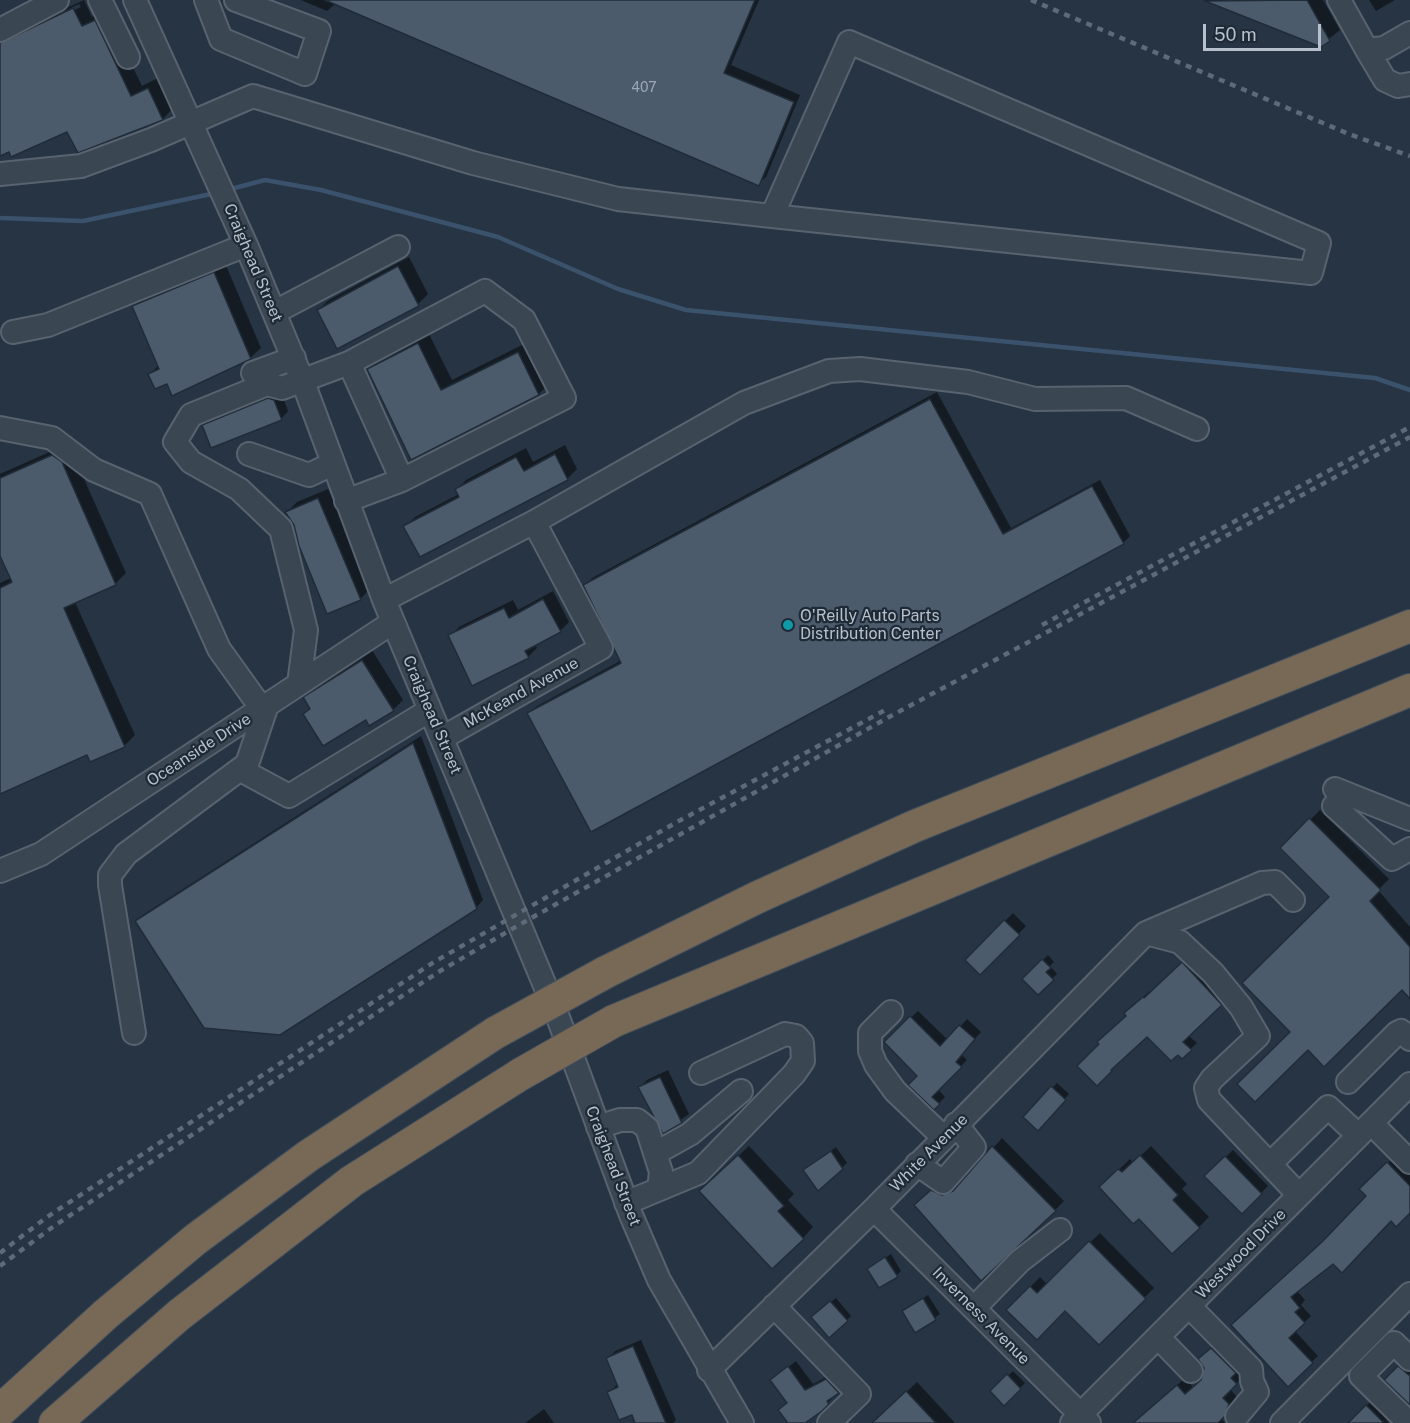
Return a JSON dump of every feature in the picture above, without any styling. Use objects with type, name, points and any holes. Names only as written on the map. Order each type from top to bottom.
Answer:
[{"type":"highway","points":[[0,1411],[106,1314],[196,1239],[308,1155],[495,1034],[606,972],[758,897],[915,826],[1410,626]]},
{"type":"highway","points":[[56,1423],[179,1315],[352,1180],[520,1074],[614,1021],[1410,690]]},
{"type":"street","points":[[0,30],[57,0]]},
{"type":"street","points":[[100,0],[128,57]]},
{"type":"street","name":"Craighead Street","points":[[135,0],[244,239],[294,358],[384,600],[556,1012],[626,1203],[659,1280],[709,1370],[742,1423]]},
{"type":"street","points":[[206,0],[221,39],[305,74],[319,31],[236,0]]},
{"type":"street","points":[[1339,0],[1385,80],[1398,86],[1410,84]]},
{"type":"street","points":[[1367,50],[1384,48],[1410,33]]},
{"type":"street","points":[[0,174],[81,166],[195,131],[253,96],[473,163],[618,199],[772,216],[1311,273],[1319,243],[849,42],[772,216]]},
{"type":"street","points":[[13,332],[48,325],[244,239]]},
{"type":"street","points":[[275,312],[398,247]]},
{"type":"street","points":[[299,684],[306,630],[281,529],[239,489],[191,462],[175,442],[191,415],[267,384],[282,388],[349,363],[485,291],[524,320],[564,398],[402,480],[346,501]]},
{"type":"street","points":[[254,374],[294,358]]},
{"type":"street","points":[[349,363],[402,480]]},
{"type":"street","points":[[384,600],[534,522],[744,404],[829,371],[860,369],[968,382],[1035,399],[1125,398],[1197,429]]},
{"type":"street","points":[[0,428],[52,438],[94,470],[150,495],[219,649],[265,707],[251,758],[241,770],[126,855],[110,875],[134,1033]]},
{"type":"street","points":[[249,454],[309,476],[332,464]]},
{"type":"street","name":"McKeand Avenue","points":[[442,738],[601,648],[534,522]]},
{"type":"street","name":"Oceanside Drive","points":[[0,871],[41,854],[393,622]]},
{"type":"street","points":[[241,770],[289,796],[430,710]]},
{"type":"street","points":[[1410,819],[1335,798],[1392,859],[1410,849]]},
{"type":"street","points":[[1146,933],[1262,883],[1275,882],[1293,900]]},
{"type":"street","points":[[1146,933],[1180,942],[1213,973],[1241,1007],[1258,1035],[1206,1088],[1209,1100],[1299,1196]]},
{"type":"street","name":"White Avenue","points":[[709,1370],[874,1209],[1146,933]]},
{"type":"street","points":[[891,1012],[870,1033],[870,1051],[876,1065],[895,1091],[974,1147],[944,1182],[917,1164]]},
{"type":"street","points":[[1348,1082],[1397,1033],[1401,1031],[1410,1039]]},
{"type":"street","points":[[626,1203],[698,1173],[748,1123],[803,1061],[802,1043],[796,1036],[785,1034],[701,1073]]},
{"type":"street","name":"Westwood Drive","points":[[1080,1420],[1158,1337],[1410,1084]]},
{"type":"street","points":[[656,1153],[690,1134],[741,1091]]},
{"type":"street","points":[[1269,1164],[1328,1107],[1410,1162]]},
{"type":"street","points":[[598,1127],[620,1120],[637,1120],[647,1128],[661,1172],[659,1189]]},
{"type":"street","name":"Inverness Avenue","points":[[874,1209],[974,1308],[1080,1420]]},
{"type":"street","points":[[974,1308],[1020,1261],[1060,1230]]},
{"type":"street","points":[[1282,1423],[1410,1294]]},
{"type":"street","points":[[774,1306],[859,1394],[829,1423]]},
{"type":"street","points":[[1189,1306],[1251,1369],[1252,1381],[1257,1392],[1237,1416]]},
{"type":"street","points":[[1158,1337],[1191,1371]]},
{"type":"street","points":[[1409,1423],[1361,1376],[1394,1343],[1410,1359]]},
{"type":"building","points":[[325,0],[755,0],[724,73],[794,102],[759,186]]},
{"type":"building","points":[[1307,0],[1330,41],[1321,47],[1205,1]]},
{"type":"building","points":[[73,8],[82,26],[95,20],[131,96],[148,88],[163,120],[78,153],[67,132],[11,157],[9,152],[0,156],[0,43]]},
{"type":"building","points":[[398,266],[419,306],[337,349],[317,310]]},
{"type":"building","points":[[214,272],[251,359],[172,396],[167,384],[155,389],[148,374],[159,369],[132,306]]},
{"type":"building","points":[[418,343],[441,390],[518,352],[539,395],[411,460],[367,369]]},
{"type":"building","points":[[268,398],[274,400],[282,420],[211,448],[202,425]]},
{"type":"building","name":"O'Reilly Auto Parts Distribution Center","points":[[930,399],[1003,534],[1092,486],[1124,544],[591,832],[527,713],[621,663],[583,585]]},
{"type":"building","points":[[555,454],[568,480],[420,557],[403,526],[459,497],[455,489],[516,457],[524,471]]},
{"type":"building","points":[[52,455],[62,462],[116,585],[64,608],[125,747],[90,762],[87,755],[0,794],[0,588],[12,582],[0,556],[0,478]]},
{"type":"building","points":[[318,498],[361,600],[327,614],[299,546],[294,525],[285,512]]},
{"type":"building","points":[[543,599],[561,632],[525,651],[529,658],[472,686],[448,635],[504,608],[509,618]]},
{"type":"building","points":[[362,660],[394,711],[369,726],[366,720],[323,746],[303,714],[310,709],[303,697]]},
{"type":"building","points":[[413,743],[477,909],[280,1035],[204,1028],[135,921]]},
{"type":"building","points":[[1309,818],[1381,890],[1370,901],[1410,947],[1410,999],[1402,990],[1324,1067],[1308,1050],[1255,1102],[1237,1084],[1290,1032],[1242,983],[1329,897],[1280,848]]},
{"type":"building","points":[[1004,920],[1020,935],[980,975],[965,960]]},
{"type":"building","points":[[1042,959],[1051,968],[1046,972],[1054,980],[1038,995],[1022,979]]},
{"type":"building","points":[[1182,962],[1222,1005],[1183,1042],[1192,1050],[1182,1059],[1178,1055],[1171,1061],[1147,1037],[1097,1086],[1077,1066],[1099,1044],[1097,1042],[1126,1016],[1124,1013],[1144,998]]},
{"type":"building","points":[[910,1016],[940,1046],[959,1025],[975,1039],[956,1062],[962,1067],[932,1097],[940,1104],[934,1110],[908,1085],[917,1076],[884,1042]]},
{"type":"building","points":[[660,1077],[682,1123],[663,1134],[638,1087]]},
{"type":"building","points":[[1051,1086],[1066,1100],[1038,1131],[1023,1117]]},
{"type":"building","points":[[992,1146],[1056,1211],[981,1281],[914,1205],[931,1190],[942,1195],[953,1191]]},
{"type":"building","points":[[831,1151],[843,1169],[818,1191],[803,1170]]},
{"type":"building","points":[[738,1155],[784,1206],[778,1211],[804,1239],[772,1269],[699,1191]]},
{"type":"building","points":[[1140,1155],[1178,1195],[1173,1200],[1200,1228],[1172,1254],[1139,1219],[1133,1224],[1099,1187],[1118,1169],[1122,1172]]},
{"type":"building","points":[[1225,1156],[1262,1194],[1242,1214],[1204,1176]]},
{"type":"building","points":[[1387,1162],[1410,1186],[1410,1213],[1396,1227],[1391,1221],[1342,1273],[1333,1264],[1291,1297],[1300,1308],[1295,1312],[1305,1323],[1289,1338],[1313,1363],[1288,1387],[1231,1325],[1322,1242],[1366,1196],[1359,1189]]},
{"type":"building","points":[[1089,1241],[1146,1299],[1099,1345],[1065,1311],[1037,1340],[1006,1310],[1030,1286],[1037,1293]]},
{"type":"building","points":[[885,1257],[898,1277],[879,1288],[867,1269]]},
{"type":"building","points":[[923,1298],[936,1320],[915,1333],[902,1311]]},
{"type":"building","points":[[830,1301],[848,1321],[829,1338],[811,1317]]},
{"type":"building","points":[[633,1346],[666,1423],[635,1423],[632,1415],[619,1420],[607,1392],[618,1387],[606,1358]]},
{"type":"building","points":[[1211,1348],[1236,1373],[1231,1378],[1237,1384],[1223,1398],[1229,1404],[1224,1417],[1218,1423],[1133,1423],[1177,1385],[1185,1394],[1201,1380],[1204,1368],[1198,1359]]},
{"type":"building","points":[[788,1366],[805,1390],[826,1379],[839,1393],[827,1401],[829,1404],[822,1411],[805,1423],[788,1423],[778,1410],[787,1403],[770,1380]]},
{"type":"building","points":[[1398,1366],[1410,1376],[1410,1405],[1384,1380]]},
{"type":"building","points":[[1007,1374],[1021,1389],[1004,1406],[990,1391]]},
{"type":"building","points":[[906,1391],[936,1423],[872,1423]]},
{"type":"building","points":[[1366,1405],[1384,1423],[1348,1423]]},
{"type":"waterway","points":[[227,190],[265,180],[321,190],[498,237],[618,289],[686,310],[1375,378],[1410,390]]},
{"type":"waterway","points":[[0,218],[83,221],[216,193]]},
{"type":"railway","points":[[1031,0],[1349,134],[1410,156]]},
{"type":"railway","points":[[1042,625],[1410,427]]},
{"type":"railway","points":[[0,1266],[54,1226],[440,971],[889,717],[1410,437]]},
{"type":"railway","points":[[0,1253],[47,1217],[434,962],[677,822],[889,708]]},
{"type":"place","name":"O'Reilly Auto Parts Distribution Center","points":[[788,625]]}]
